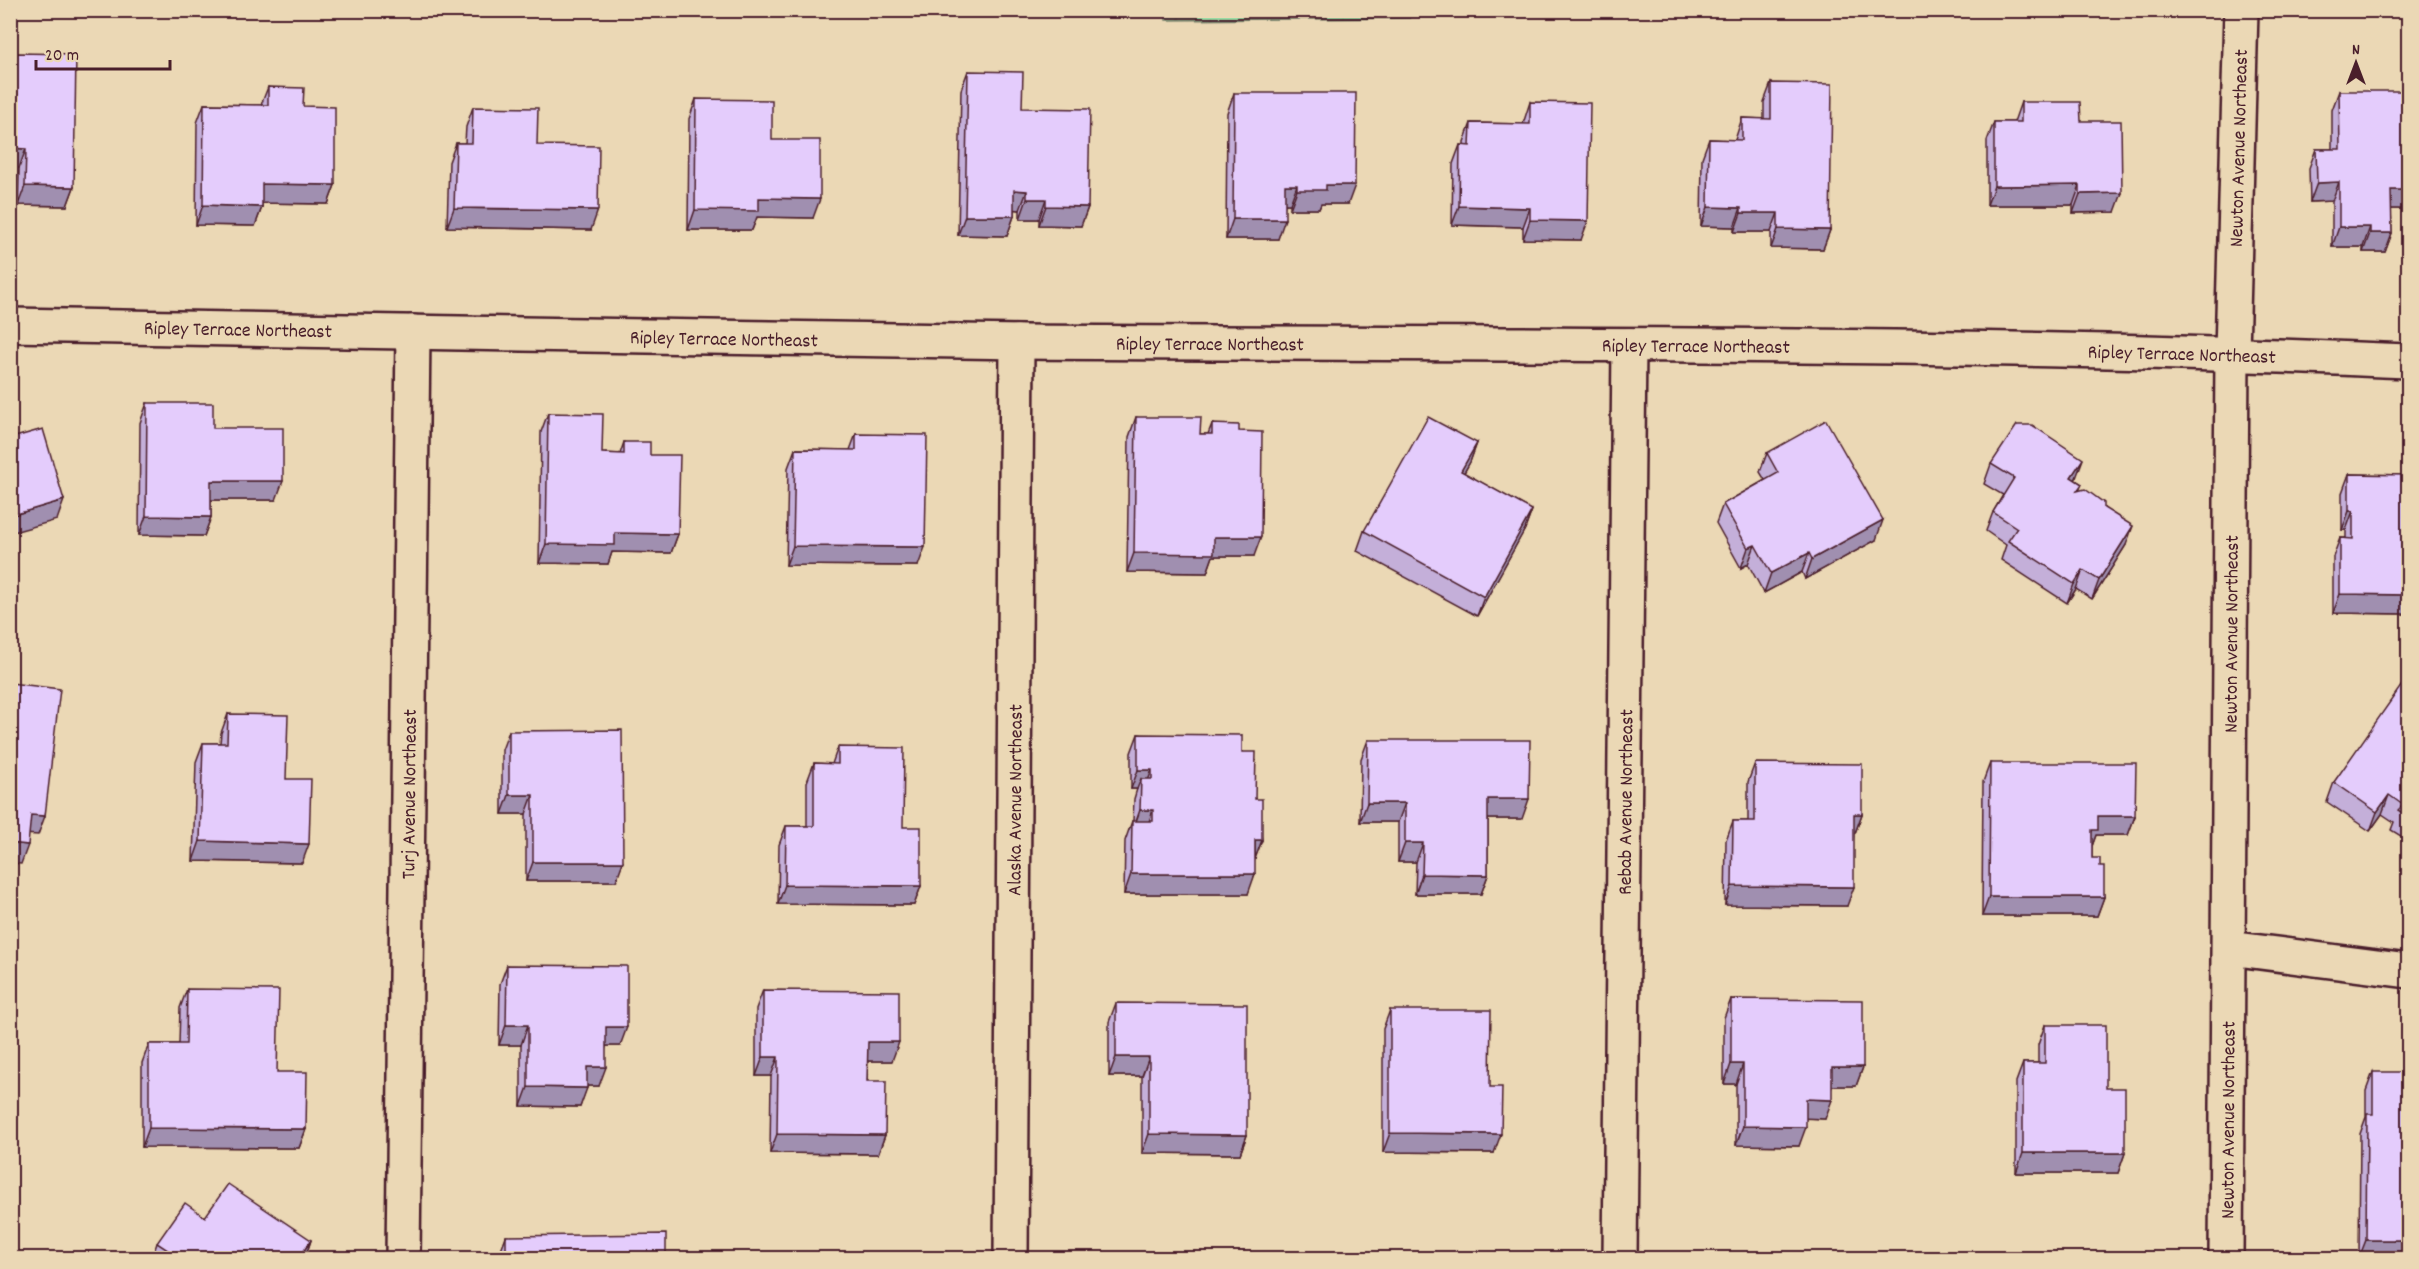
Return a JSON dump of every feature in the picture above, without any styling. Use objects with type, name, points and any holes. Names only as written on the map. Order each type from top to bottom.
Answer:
[{"type":"street","name":"Newton Avenue Northeast","points":[[2226,1258],[2232,353],[2241,10]]},
{"type":"street","name":"Ripley Terrace Northeast","points":[[10,325],[1017,342],[1629,345],[2232,353],[2409,361]]},
{"type":"street","name":"Turj Avenue Northeast","points":[[403,1258],[413,332]]},
{"type":"street","name":"Alaska Avenue Northeast","points":[[1011,1258],[1017,342]]},
{"type":"street","name":"Rebab Avenue Northeast","points":[[1620,1258],[1629,345]]},
{"type":"street","points":[[2229,948],[2409,971]]},
{"type":"green space","points":[[1410,10],[1410,18],[1166,20],[1166,11]]},
{"type":"building","points":[[17,53],[76,54],[74,187],[25,186],[26,149],[10,148],[10,67],[16,67]]},
{"type":"building","points":[[968,71],[1023,72],[1022,108],[1090,109],[1088,207],[1046,206],[1046,199],[1027,199],[1027,191],[1014,190],[1014,216],[965,216]]},
{"type":"building","points":[[1771,83],[1832,84],[1830,230],[1778,229],[1778,213],[1741,213],[1741,208],[1708,207],[1709,139],[1742,140],[1742,118],[1771,119]]},
{"type":"building","points":[[268,87],[304,88],[303,106],[335,107],[335,185],[262,184],[262,207],[203,205],[204,104],[268,105]]},
{"type":"building","points":[[2339,91],[2409,91],[2409,190],[2391,190],[2392,233],[2370,233],[2370,227],[2339,227],[2339,182],[2317,183],[2316,149],[2340,149]]},
{"type":"building","points":[[1234,93],[1356,93],[1355,185],[1326,185],[1326,190],[1297,190],[1297,185],[1285,185],[1285,219],[1233,219]]},
{"type":"building","points":[[696,99],[772,100],[772,140],[820,140],[820,199],[759,198],[759,211],[695,210]]},
{"type":"building","points":[[1530,102],[1590,103],[1588,221],[1530,220],[1530,208],[1459,206],[1460,145],[1470,146],[1471,123],[1530,124]]},
{"type":"building","points":[[2021,102],[2080,102],[2081,121],[2121,121],[2122,193],[2080,194],[2080,185],[1994,186],[1994,122],[2021,122]]},
{"type":"building","points":[[473,107],[538,108],[537,145],[599,146],[598,210],[454,208],[456,143],[472,143]]},
{"type":"building","points":[[147,403],[213,403],[213,428],[283,428],[283,481],[211,481],[211,517],[146,516]]},
{"type":"building","points":[[548,413],[603,414],[602,453],[624,454],[624,442],[650,442],[650,455],[680,455],[678,534],[615,533],[615,545],[546,544]]},
{"type":"building","points":[[1136,417],[1201,417],[1200,434],[1212,434],[1212,424],[1239,425],[1239,431],[1262,432],[1261,537],[1214,537],[1214,554],[1134,553]]},
{"type":"building","points":[[1428,417],[1477,443],[1461,471],[1532,510],[1484,597],[1364,531]]},
{"type":"building","points":[[1826,420],[1883,520],[1812,559],[1809,553],[1771,573],[1755,545],[1748,548],[1723,504],[1778,473],[1767,453]]},
{"type":"building","points":[[2017,425],[2032,425],[2083,459],[2071,477],[2082,484],[2077,491],[2085,489],[2104,503],[2104,508],[2133,526],[2099,580],[2083,570],[2074,584],[2008,541],[2017,528],[1993,512],[2014,478],[1991,464]]},
{"type":"building","points":[[10,428],[13,428],[15,437],[43,429],[64,500],[10,516]]},
{"type":"building","points":[[856,434],[927,435],[925,547],[793,546],[795,449],[856,450]]},
{"type":"building","points":[[2349,474],[2408,475],[2409,595],[2340,594],[2340,538],[2353,539],[2353,511],[2349,511]]},
{"type":"building","points":[[2406,679],[2409,681],[2409,817],[2398,810],[2403,805],[2389,795],[2377,812],[2334,782]]},
{"type":"building","points":[[10,683],[60,689],[45,816],[31,815],[28,845],[10,843]]},
{"type":"building","points":[[228,714],[288,715],[286,779],[311,779],[309,844],[200,841],[203,743],[227,743]]},
{"type":"building","points":[[622,730],[623,862],[533,862],[533,795],[509,795],[509,731]]},
{"type":"building","points":[[1138,734],[1242,735],[1242,752],[1256,752],[1255,799],[1262,799],[1262,840],[1255,840],[1255,874],[1131,874],[1132,821],[1153,821],[1153,810],[1140,810],[1141,779],[1152,779],[1152,770],[1138,770]]},
{"type":"building","points":[[1368,740],[1530,740],[1529,799],[1488,799],[1488,875],[1422,874],[1423,843],[1405,843],[1405,803],[1367,803]]},
{"type":"building","points":[[838,747],[904,748],[903,827],[921,827],[921,886],[785,885],[786,826],[814,826],[814,763],[838,764]]},
{"type":"building","points":[[1755,763],[1862,764],[1862,814],[1854,814],[1854,887],[1732,886],[1733,821],[1755,821]]},
{"type":"building","points":[[1990,763],[2136,763],[2135,816],[2098,816],[2098,830],[2092,830],[2092,858],[2100,858],[2100,866],[2104,866],[2104,897],[1989,897]]},
{"type":"building","points":[[507,965],[627,966],[627,1027],[606,1027],[606,1067],[587,1067],[587,1088],[528,1087],[528,1025],[506,1025]]},
{"type":"building","points":[[187,989],[279,990],[277,1072],[307,1072],[306,1129],[149,1128],[149,1044],[186,1044]]},
{"type":"building","points":[[763,990],[899,991],[899,1042],[868,1042],[867,1081],[886,1081],[885,1135],[777,1134],[778,1057],[763,1057]]},
{"type":"building","points":[[1731,999],[1863,1000],[1863,1067],[1832,1067],[1832,1100],[1806,1099],[1806,1127],[1743,1126],[1743,1064],[1731,1064]]},
{"type":"building","points":[[1116,1003],[1247,1004],[1247,1135],[1149,1134],[1149,1057],[1116,1057]]},
{"type":"building","points":[[1390,1010],[1491,1010],[1490,1087],[1502,1087],[1501,1134],[1390,1133]]},
{"type":"building","points":[[2045,1025],[2106,1025],[2106,1088],[2125,1088],[2125,1153],[2023,1153],[2023,1063],[2045,1063]]},
{"type":"building","points":[[2373,1072],[2409,1072],[2409,1240],[2366,1240],[2367,1114],[2373,1114]]},
{"type":"building","points":[[228,1184],[311,1240],[299,1258],[175,1258],[177,1256],[157,1243],[185,1203],[205,1217]]},
{"type":"building","points":[[666,1234],[666,1258],[506,1258],[506,1236]]}]
